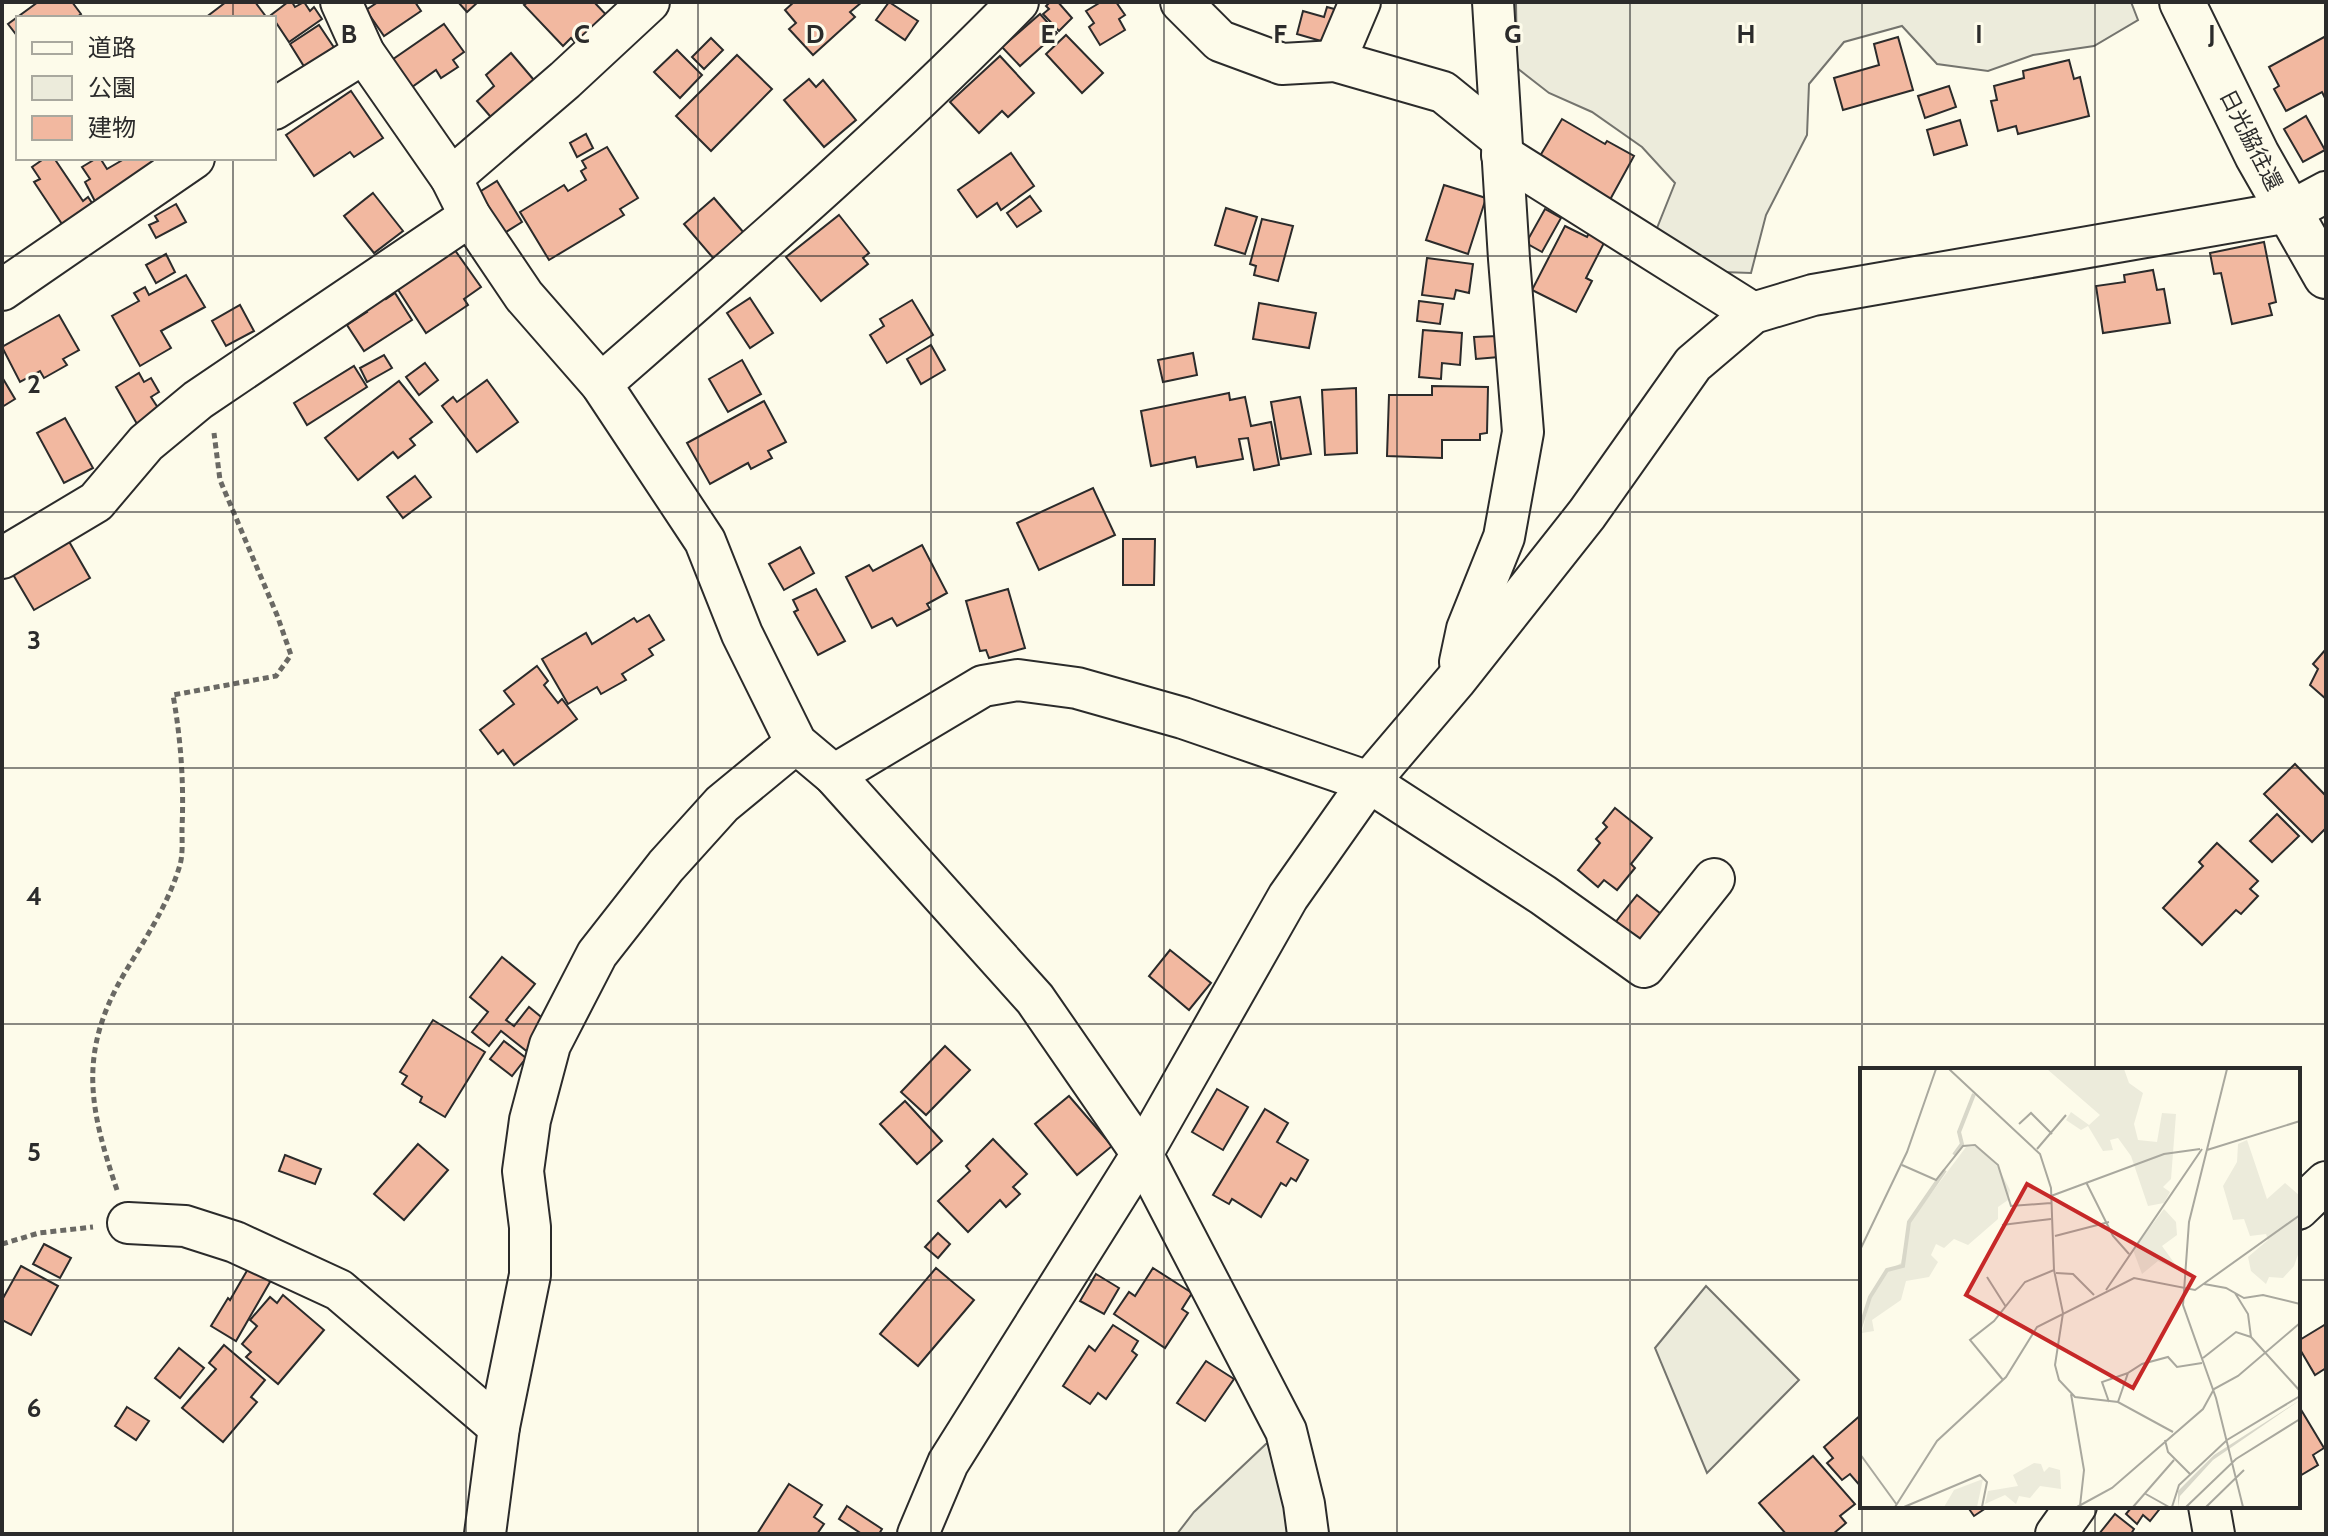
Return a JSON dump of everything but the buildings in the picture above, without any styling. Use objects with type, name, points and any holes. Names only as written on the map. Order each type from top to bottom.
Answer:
[{"type":"highway","name":"日光脇往還","points":[[2182,2],[2257,155],[2307,202],[2326,276]]},
{"type":"street","points":[[341,2],[364,53],[451,178],[470,216],[524,296],[601,384],[705,541],[742,634],[796,743],[834,775],[1035,999],[1142,1154],[1286,1431],[1308,1534]]},
{"type":"street","points":[[451,178],[565,80],[649,2]]},
{"type":"street","points":[[601,384],[784,225],[952,69],[1018,2]]},
{"type":"street","points":[[1181,2],[1220,41],[1282,64],[1335,61],[1443,92],[1501,147],[1753,313]]},
{"type":"street","points":[[1335,61],[1360,2]]},
{"type":"street","points":[[1455,681],[1467,629],[1504,537],[1523,432],[1493,2]]},
{"type":"street","points":[[276,108],[364,53]]},
{"type":"street","points":[[2,290],[191,160]]},
{"type":"street","points":[[918,1534],[948,1463],[1142,1154],[1288,897],[1369,782],[1455,681],[1587,514],[1693,364],[1753,313],[1813,295],[2307,202]]},
{"type":"street","points":[[2,558],[96,502],[146,443],[198,400],[470,216]]},
{"type":"street","points":[[834,775],[983,686],[1018,680],[1077,688],[1183,718],[1369,782],[1543,895],[1644,967],[1714,879]]},
{"type":"street","points":[[485,1534],[499,1427],[530,1275],[530,1227],[523,1171],[530,1120],[550,1045],[597,954],[666,866],[722,804],[796,743]]},
{"type":"street","points":[[2300,1207],[2326,1182]]},
{"type":"street","points":[[128,1223],[185,1226],[235,1242],[339,1290],[499,1427]]},
{"type":"street","points":[[2056,1534],[2075,1508]]},
{"type":"street","points":[[2209,1508],[2214,1534]]},
{"type":"path","points":[[2,1244],[39,1233],[128,1223],[98,1133],[92,1063],[100,1020],[156,924],[180,864],[184,791],[180,735],[173,695],[276,676],[291,655],[220,480],[214,430],[198,400]]},
{"type":"green space","points":[[1516,2],[2131,2],[2138,20],[2094,46],[2033,55],[1988,71],[1937,64],[1902,26],[1844,42],[1809,84],[1807,135],[1766,215],[1751,273],[1722,272],[1655,233],[1675,183],[1642,147],[1592,112],[1549,93],[1517,68]]},
{"type":"green space","points":[[1706,1286],[1799,1380],[1707,1473],[1655,1348]]},
{"type":"green space","points":[[1278,1441],[1288,1534],[1177,1534],[1194,1512],[1266,1444]]}]
